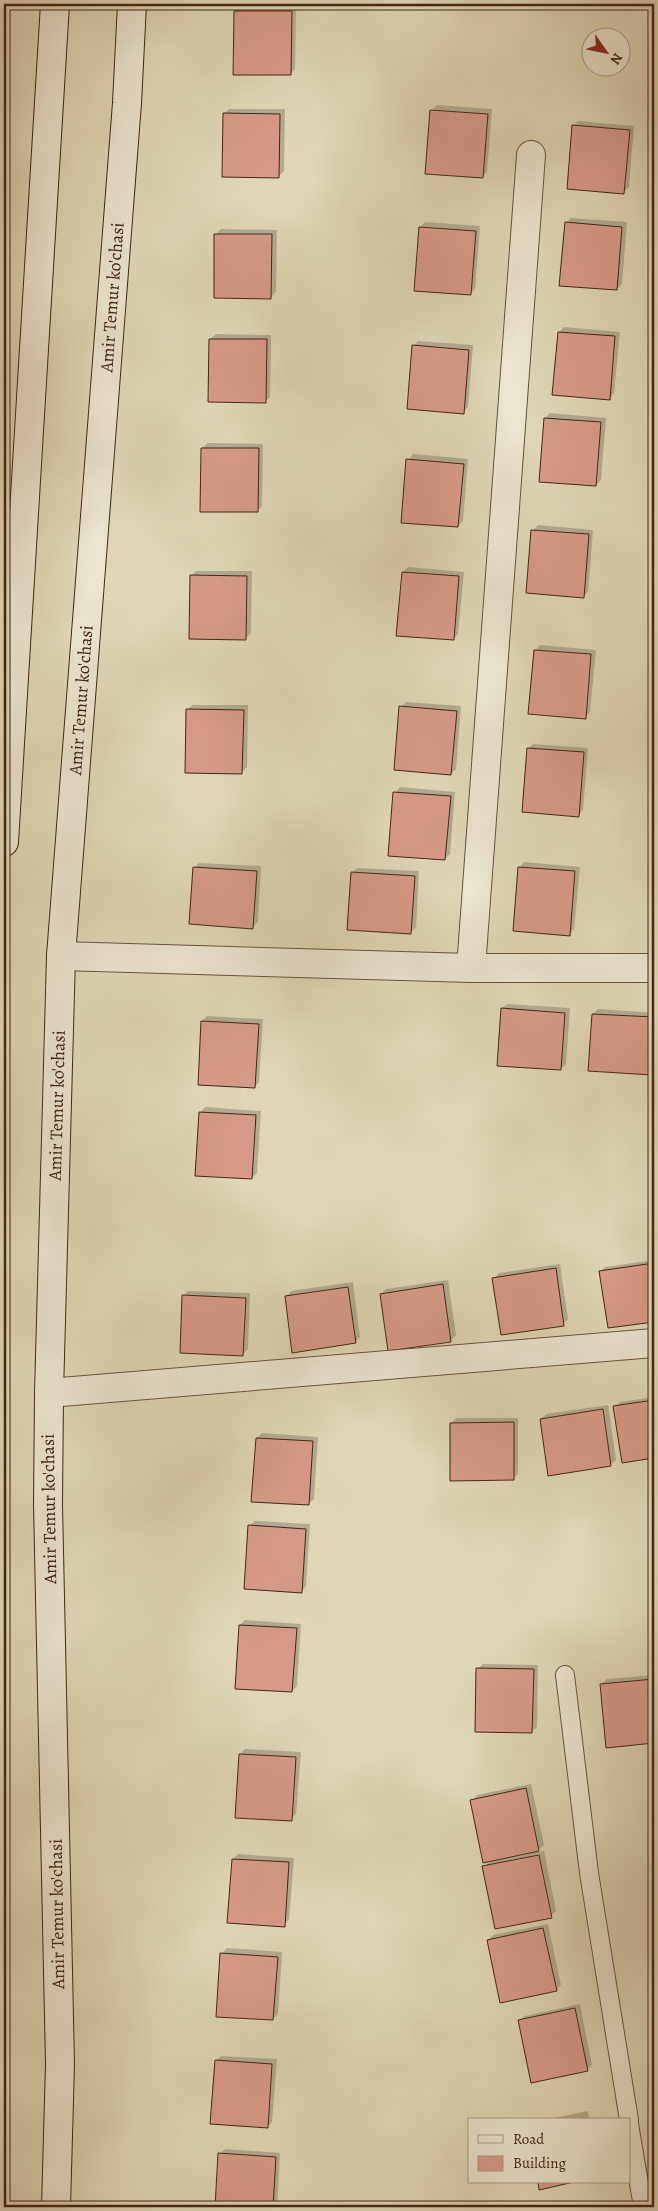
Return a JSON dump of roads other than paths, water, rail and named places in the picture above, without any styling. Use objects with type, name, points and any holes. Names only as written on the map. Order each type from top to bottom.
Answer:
[{"type":"main road","points":[[4,842],[55,4]]},
{"type":"main road","name":"Amir Temur ko'chasi","points":[[56,2207],[60,2064],[48,1514],[48,1393],[61,956],[127,103],[132,4]]},
{"type":"main road","points":[[471,968],[531,155]]},
{"type":"main road","points":[[61,956],[471,968],[654,968]]},
{"type":"main road","points":[[48,1393],[654,1343]]},
{"type":"lane","points":[[565,1676],[589,1873],[628,2118]]},
{"type":"lane","points":[[630,2130],[643,2207]]}]
